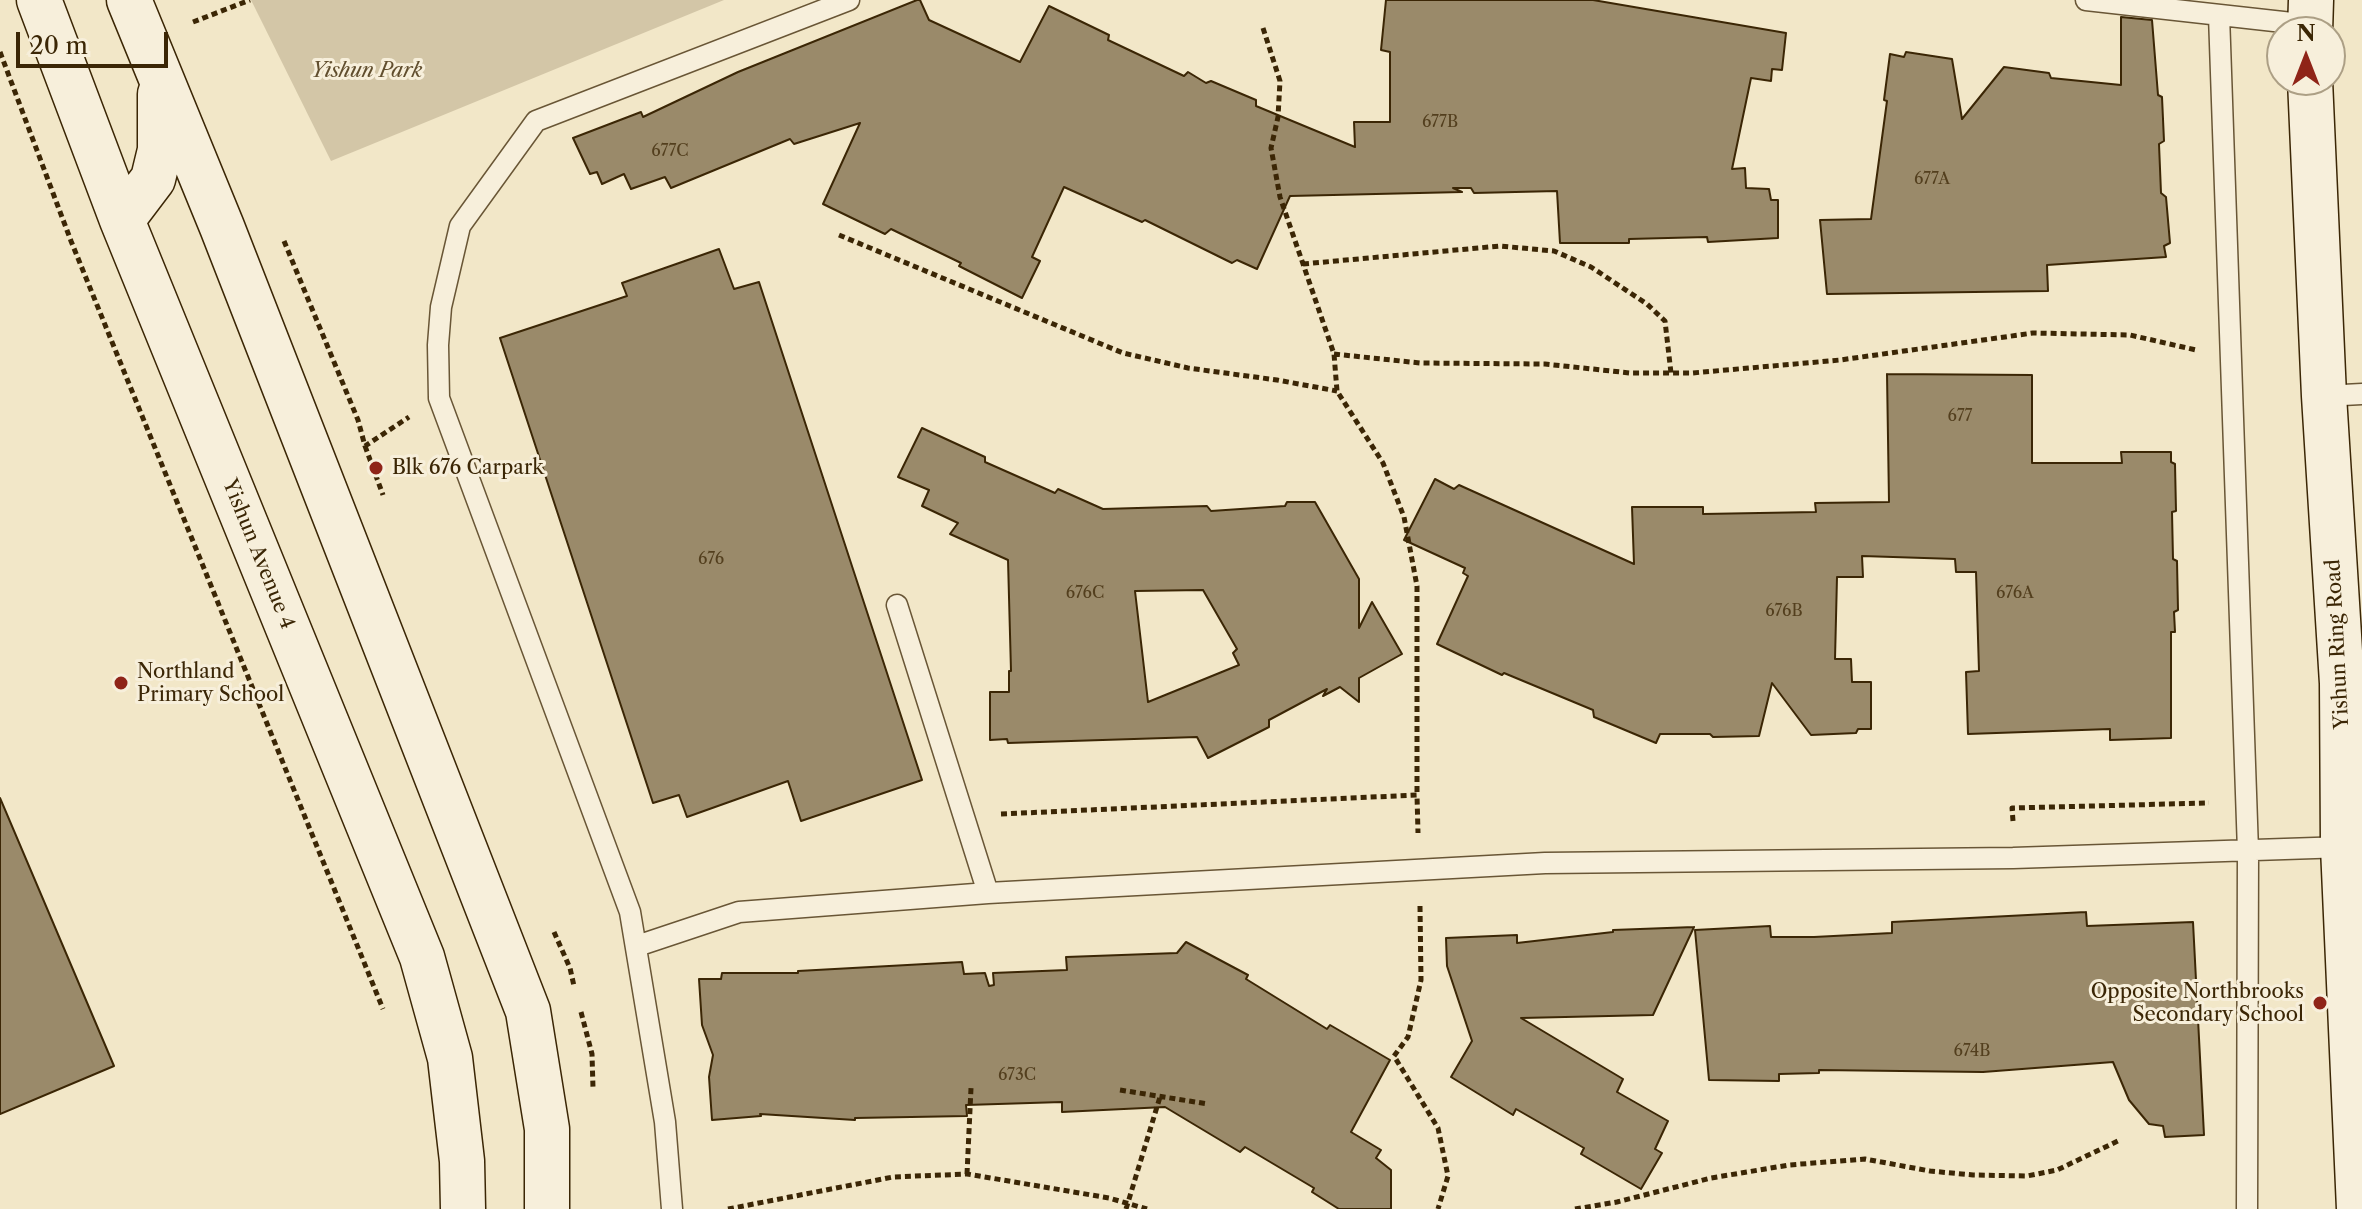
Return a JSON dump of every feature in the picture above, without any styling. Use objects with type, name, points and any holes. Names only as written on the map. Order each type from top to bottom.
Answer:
[{"type":"street","name":"Yishun Avenue 4","points":[[39,0],[122,220],[422,957],[450,1058],[462,1161],[463,1209]]},
{"type":"street","points":[[129,0],[222,227],[528,1011],[547,1129],[547,1209]]},
{"type":"street","points":[[122,220],[153,179],[160,150],[159,72]]},
{"type":"street","name":"Yishun Ring Road","points":[[2312,96],[2343,395],[2342,683],[2352,847],[2359,1209]]},
{"type":"lane","points":[[672,1209],[665,1122],[630,912],[439,398],[441,307],[460,226],[536,121],[849,0]]},
{"type":"lane","points":[[2086,0],[2266,17]]},
{"type":"lane","points":[[2219,15],[2247,802],[2247,1209]]},
{"type":"lane","points":[[897,605],[988,893]]},
{"type":"lane","points":[[637,946],[739,912],[988,893],[1545,863],[2013,858],[2352,847]]},
{"type":"path","points":[[193,22],[250,0]]},
{"type":"path","points":[[1263,28],[1280,81],[1278,117],[1271,148],[1280,197],[1334,354],[1337,391],[1383,463],[1404,517],[1417,586],[1421,980],[1408,1037],[1394,1056],[1438,1128],[1448,1176],[1438,1209]]},
{"type":"path","points":[[0,52],[71,241],[384,1013]]},
{"type":"path","points":[[839,235],[1123,353],[1188,368],[1337,391]]},
{"type":"path","points":[[283,240],[358,420],[365,446],[439,398]]},
{"type":"path","points":[[1303,264],[1500,246],[1554,251],[1591,267],[1647,304],[1665,321],[1671,373]]},
{"type":"path","points":[[1334,354],[1420,363],[1545,364],[1630,373],[1671,373],[1840,360],[2033,333],[2130,335],[2231,358]]},
{"type":"path","points":[[964,816],[1417,795]]},
{"type":"path","points":[[2013,858],[2012,808],[2247,802]]},
{"type":"path","points":[[967,1174],[971,1088]]},
{"type":"path","points":[[1120,1090],[1208,1104]]},
{"type":"path","points":[[1126,1206],[1160,1097]]},
{"type":"path","points":[[1575,1209],[1617,1202],[1711,1178],[1789,1165],[1865,1159],[1930,1171],[2027,1176],[2057,1170],[2120,1140]]},
{"type":"path","points":[[728,1209],[893,1177],[967,1174],[1109,1198],[1126,1206],[1147,1209]]},
{"type":"green space","name":"Yishun Park","points":[[251,0],[724,0],[331,161]]},
{"type":"building","points":[[920,0],[929,20],[1020,62],[1049,6],[1109,35],[1108,40],[1184,76],[1188,72],[1206,83],[1211,81],[1256,100],[1256,106],[1355,147],[1354,122],[1390,122],[1390,52],[1381,50],[1386,0],[1593,0],[1786,33],[1782,70],[1772,69],[1771,81],[1751,78],[1732,169],[1745,168],[1746,188],[1769,189],[1771,200],[1778,200],[1778,238],[1708,242],[1707,237],[1629,239],[1629,243],[1560,243],[1557,191],[1474,193],[1471,188],[1453,188],[1462,192],[1290,196],[1257,269],[1237,260],[1232,263],[1145,220],[1142,222],[1064,187],[1032,257],[1040,261],[1022,298],[959,266],[961,263],[891,229],[885,234],[823,204],[860,123],[794,144],[790,139],[671,188],[665,177],[631,189],[624,174],[602,184],[597,172],[590,174],[573,138],[641,112],[643,117],[738,72]]},
{"type":"building","points":[[2121,17],[2152,20],[2158,95],[2162,97],[2164,141],[2159,144],[2161,193],[2166,197],[2170,243],[2164,246],[2166,257],[2047,265],[2048,291],[1827,294],[1820,220],[1871,219],[1890,54],[1904,57],[1906,52],[1952,59],[1962,119],[2004,67],[2049,73],[2051,78],[2121,85]]},
{"type":"building","points":[[719,249],[734,289],[759,282],[922,780],[801,821],[788,781],[687,817],[679,795],[653,803],[500,338],[627,296],[622,283]]},
{"type":"building","points":[[1887,374],[2032,375],[2032,463],[2122,463],[2121,452],[2171,452],[2171,462],[2175,464],[2176,511],[2172,512],[2178,610],[2174,612],[2175,632],[2171,632],[2171,738],[2110,740],[2110,729],[1968,734],[1966,672],[1979,671],[1976,572],[1956,572],[1955,559],[1862,556],[1863,577],[1837,577],[1835,659],[1851,659],[1852,682],[1871,682],[1871,729],[1858,729],[1856,733],[1811,735],[1772,683],[1759,736],[1660,734],[1656,743],[1594,717],[1593,710],[1504,673],[1502,675],[1437,644],[1468,576],[1463,573],[1465,568],[1404,540],[1435,479],[1454,489],[1459,485],[1634,564],[1632,507],[1703,507],[1703,514],[1816,512],[1815,503],[1889,502]]},
{"type":"building","points":[[922,428],[985,457],[985,462],[1055,493],[1058,489],[1103,509],[1207,506],[1211,511],[1285,506],[1287,502],[1315,502],[1359,579],[1359,628],[1372,602],[1402,654],[1359,678],[1359,702],[1340,687],[1323,696],[1327,689],[1269,720],[1269,727],[1208,758],[1197,737],[1008,743],[1007,739],[990,740],[990,692],[1009,692],[1008,560],[950,534],[958,523],[922,506],[929,490],[898,477]],"holes":[[[1203,590],[1237,649],[1233,653],[1239,665],[1148,702],[1135,591]]]},
{"type":"building","points":[[0,798],[114,1066],[0,1114]]},
{"type":"building","points":[[2086,912],[2087,926],[2193,922],[2204,1135],[2165,1137],[2163,1126],[2149,1124],[2129,1100],[2113,1062],[1983,1072],[1819,1070],[1819,1073],[1779,1074],[1779,1081],[1709,1080],[1695,930],[1770,926],[1771,937],[1814,937],[1892,933],[1892,922]]},
{"type":"building","points":[[1694,927],[1653,1015],[1521,1018],[1623,1079],[1617,1092],[1668,1121],[1655,1149],[1662,1153],[1641,1189],[1581,1154],[1584,1148],[1516,1109],[1513,1115],[1451,1077],[1472,1041],[1447,966],[1446,938],[1517,935],[1517,943],[1613,930]]},
{"type":"building","points":[[1186,942],[1248,975],[1246,979],[1327,1029],[1330,1025],[1390,1060],[1351,1132],[1381,1150],[1376,1158],[1391,1170],[1391,1209],[1339,1209],[1312,1192],[1314,1188],[1245,1147],[1240,1152],[1165,1107],[1062,1112],[1062,1102],[966,1105],[967,1116],[855,1120],[760,1114],[712,1120],[709,1077],[713,1055],[702,1025],[699,979],[721,979],[722,973],[798,973],[962,962],[964,974],[985,973],[989,986],[994,985],[993,973],[1067,970],[1066,957],[1177,953]]},
{"type":"place","name":"Blk 676 Carpark","points":[[376,468]]},
{"type":"place","name":"Northland Primary School","points":[[121,683]]},
{"type":"place","name":"Opposite Northbrooks Secondary School","points":[[2320,1003]]}]
